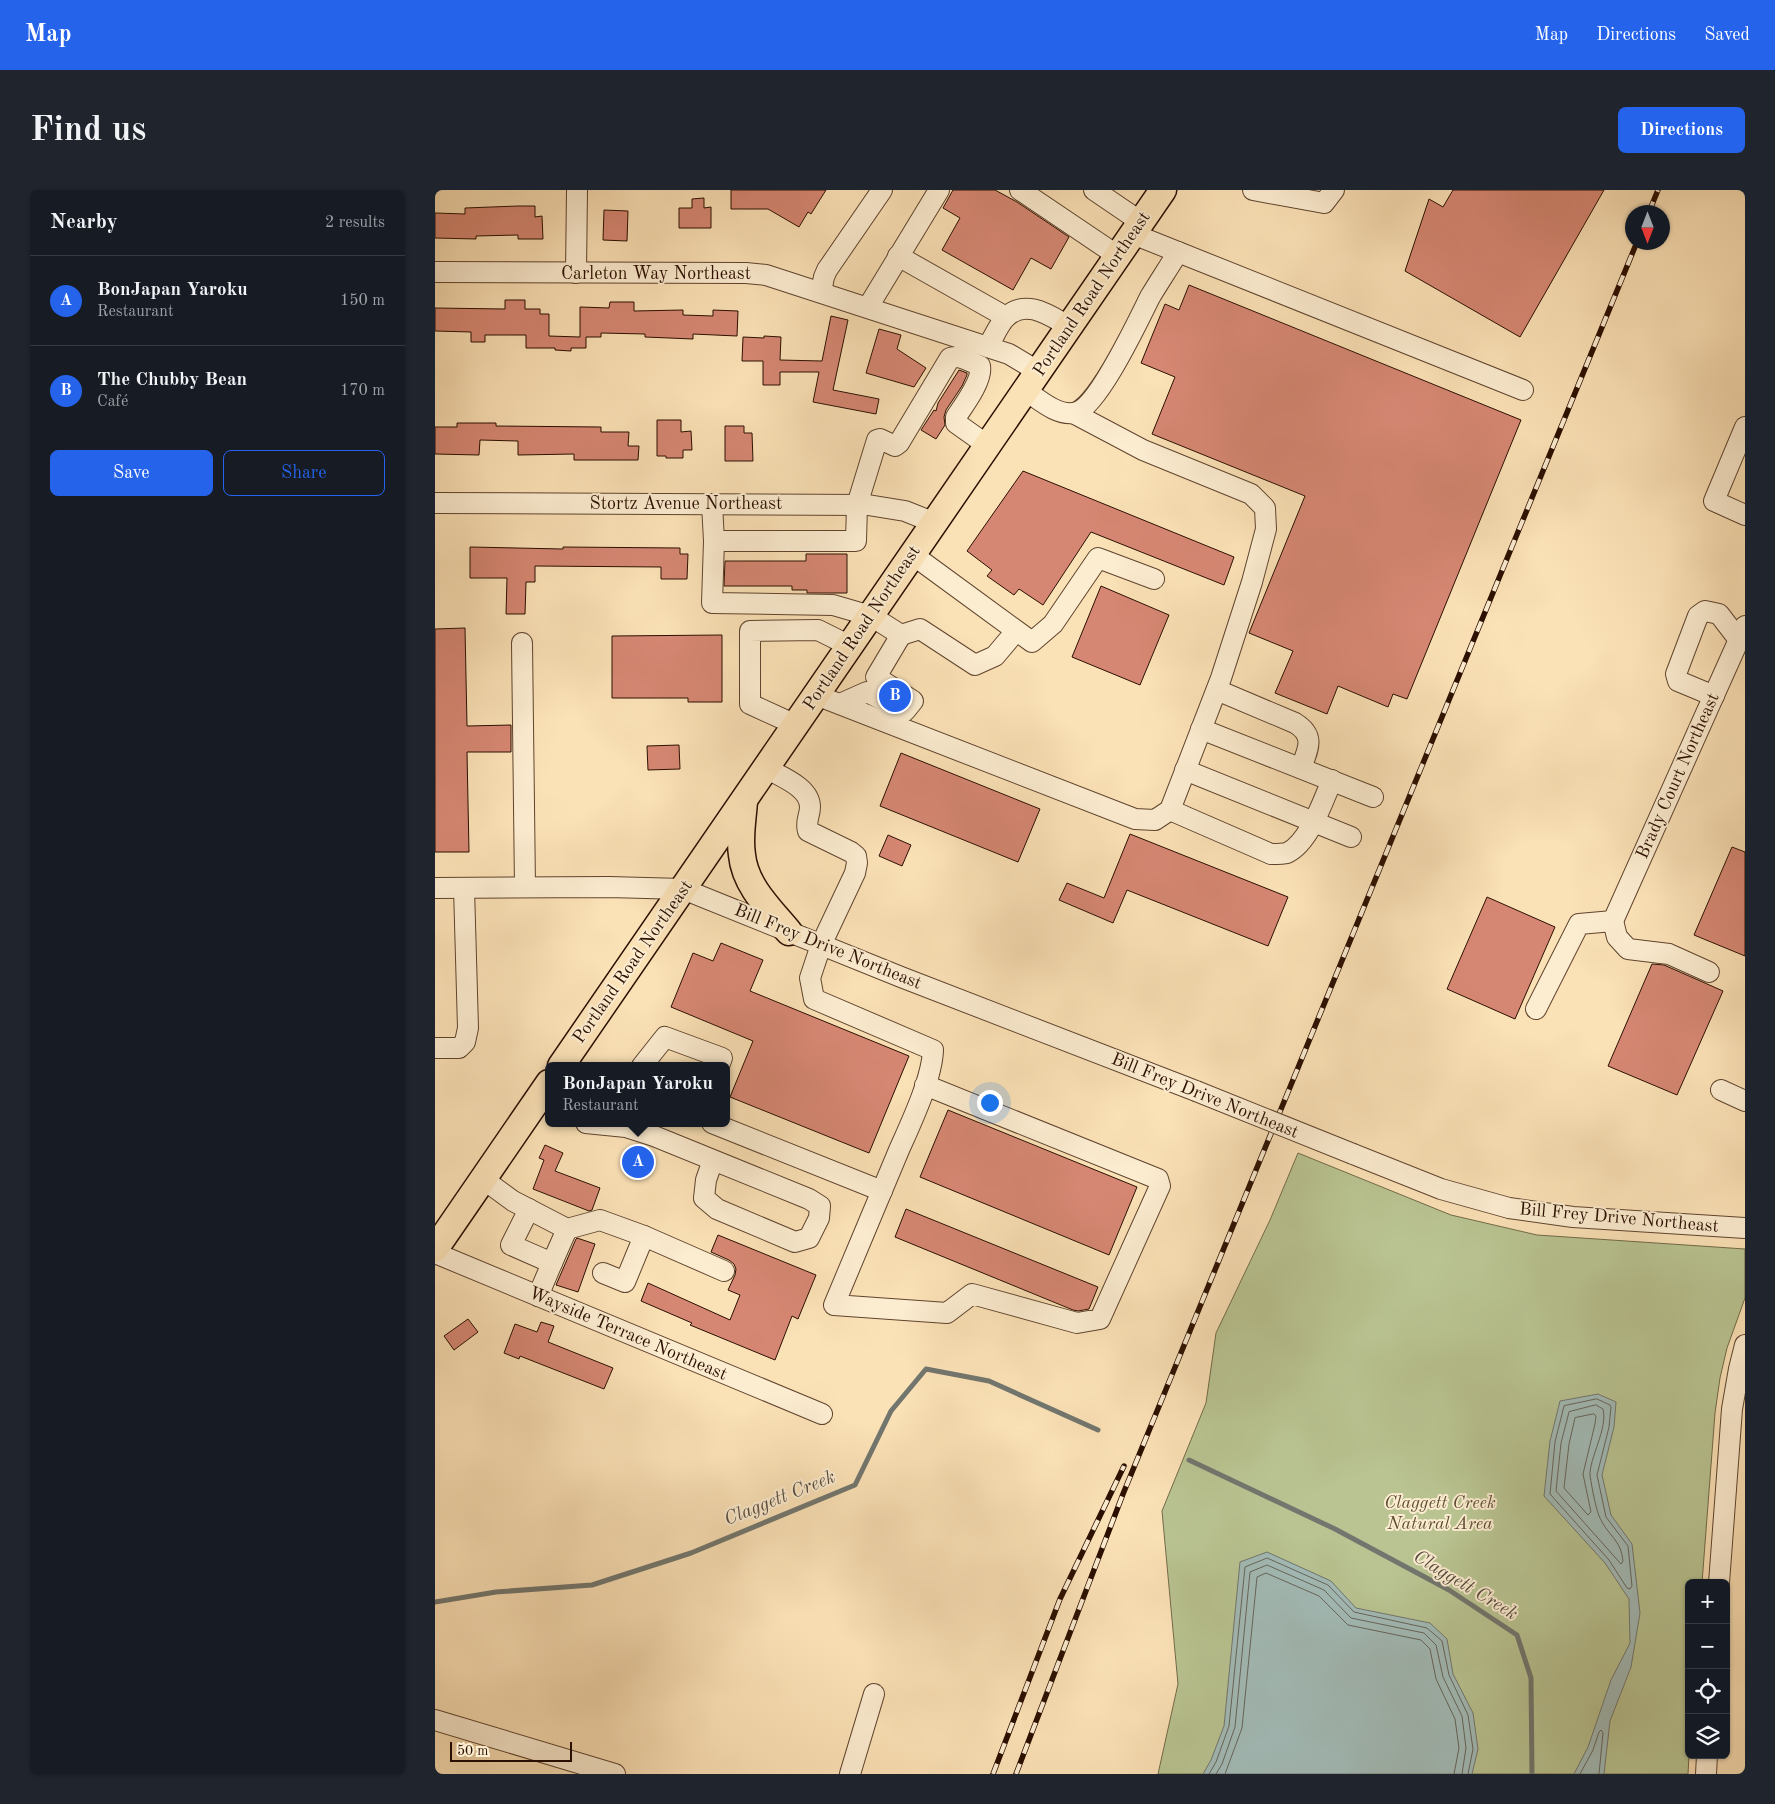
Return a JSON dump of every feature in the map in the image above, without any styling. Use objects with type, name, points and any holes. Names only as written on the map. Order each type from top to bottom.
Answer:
[{"type":"main road","name":"Portland Road Northeast","points":[[565,1062],[1163,190]]},
{"type":"main road","points":[[744,800],[741,848],[749,880],[760,897],[789,932]]},
{"type":"main road","name":"Portland Road Northeast","points":[[435,1249],[483,1179],[541,1109]]},
{"type":"street","points":[[575,273],[577,190]]},
{"type":"street","points":[[821,292],[827,270],[882,190]]},
{"type":"street","points":[[868,307],[939,190]]},
{"type":"street","points":[[1020,190],[1118,256]]},
{"type":"street","points":[[1094,190],[1137,228],[1178,252],[1523,390]]},
{"type":"street","points":[[1253,190],[1324,203],[1334,190]]},
{"type":"street","points":[[1075,414],[1089,405],[1128,343],[1150,297],[1178,252]]},
{"type":"street","points":[[898,256],[1006,317]]},
{"type":"street","name":"Carleton Way Northeast","points":[[435,272],[746,272],[766,275],[868,307],[973,349],[1009,354],[1058,411],[1075,414],[1143,450],[1251,494],[1265,508],[1267,529],[1217,690],[1170,810]]},
{"type":"street","points":[[714,541],[856,541],[857,505],[877,440],[881,439],[895,446],[899,443],[950,358],[973,349],[1006,317],[1021,308],[1040,310],[1070,327]]},
{"type":"street","points":[[973,349],[981,371],[978,380],[956,417],[956,422],[987,444]]},
{"type":"street","points":[[1745,427],[1714,501],[1745,515]]},
{"type":"street","name":"Stortz Avenue Northeast","points":[[435,503],[857,505],[905,511],[935,522]]},
{"type":"street","points":[[713,504],[712,603],[833,605],[871,616],[901,635]]},
{"type":"street","points":[[913,555],[1033,642],[1053,624],[1098,558],[1154,579]]},
{"type":"street","points":[[1714,696],[1678,681],[1676,674],[1698,616],[1705,611],[1719,614],[1743,633]]},
{"type":"street","points":[[840,704],[867,692],[905,711],[913,701],[876,677],[901,635],[920,629],[975,665],[995,656],[1017,631]]},
{"type":"street","points":[[796,725],[750,704],[751,631],[818,630],[850,646]]},
{"type":"street","name":"Brady Court Northeast","points":[[1613,921],[1743,633]]},
{"type":"street","points":[[522,643],[525,887]]},
{"type":"street","points":[[1217,690],[1304,728],[1309,737],[1308,749],[1301,768]]},
{"type":"street","points":[[817,695],[1135,819],[1155,820],[1170,810],[1271,854],[1286,853],[1301,840],[1314,822],[1332,780]]},
{"type":"street","points":[[1201,728],[1373,797]]},
{"type":"street","points":[[766,768],[801,789],[806,795],[810,810],[806,824],[808,831],[856,856],[855,873],[821,945],[810,978],[814,1000],[933,1050],[933,1063],[925,1084],[911,1122],[834,1305],[947,1313],[972,1294],[1077,1323],[1100,1319],[1160,1186],[1158,1179],[925,1084]]},
{"type":"street","points":[[1185,770],[1351,837]]},
{"type":"street","points":[[435,888],[609,887],[683,889]]},
{"type":"street","points":[[435,1048],[459,1048],[465,1042],[468,1028],[464,888]]},
{"type":"street","name":"Bill Frey Drive Northeast","points":[[683,889],[1441,1189],[1509,1208],[1573,1217],[1739,1228]]},
{"type":"street","points":[[1536,1009],[1579,924],[1613,921],[1617,937],[1628,949],[1669,954],[1709,972]]},
{"type":"street","points":[[644,1062],[665,1037],[722,1058],[720,1062]]},
{"type":"street","points":[[1721,1090],[1745,1101]]},
{"type":"street","points":[[618,1127],[654,1136],[809,1199],[819,1206],[819,1218],[809,1238],[795,1242],[717,1209],[704,1198],[705,1180],[713,1160]]},
{"type":"street","points":[[722,1127],[882,1191]]},
{"type":"street","points":[[483,1179],[513,1201],[567,1229],[600,1220],[644,1236],[724,1271]]},
{"type":"street","points":[[529,1209],[511,1245],[552,1263]]},
{"type":"street","points":[[538,1296],[567,1229]]},
{"type":"street","points":[[603,1273],[625,1282],[644,1236]]},
{"type":"street","name":"Wayside Terrace Northeast","points":[[435,1254],[822,1414]]},
{"type":"street","points":[[1719,1579],[1732,1409],[1745,1345]]},
{"type":"street","points":[[850,1774],[874,1694]]},
{"type":"street","points":[[435,1720],[615,1774]]},
{"type":"street","points":[[1706,1774],[1707,1759]]},
{"type":"green space","name":"Claggett Creek Natural Area","points":[[1298,1153],[1451,1215],[1537,1235],[1745,1249],[1745,1298],[1727,1348],[1715,1413],[1702,1579],[1685,1579],[1685,1759],[1689,1759],[1688,1774],[1158,1774],[1178,1684],[1162,1511],[1206,1403],[1216,1333],[1270,1220]]},
{"type":"water","points":[[1598,1394],[1616,1402],[1614,1427],[1602,1475],[1611,1515],[1632,1544],[1640,1613],[1631,1667],[1610,1721],[1604,1774],[1574,1774],[1588,1747],[1611,1680],[1630,1643],[1629,1599],[1605,1563],[1544,1496],[1550,1441],[1560,1401]]},
{"type":"water","points":[[1267,1552],[1331,1581],[1356,1608],[1430,1623],[1447,1639],[1453,1674],[1473,1713],[1478,1749],[1472,1774],[1203,1774],[1211,1760],[1224,1726],[1240,1562]]},
{"type":"building","points":[[731,190],[826,190],[811,214],[808,212],[799,227],[768,209],[731,209]]},
{"type":"building","points":[[953,190],[995,190],[1017,202],[1069,237],[1051,269],[1031,258],[1013,290],[942,250],[960,218],[943,208]]},
{"type":"building","points":[[1453,190],[1604,190],[1520,337],[1405,271],[1429,199],[1443,207]]},
{"type":"building","points":[[704,198],[704,208],[711,207],[711,228],[679,228],[679,208],[692,208],[692,199]]},
{"type":"building","points":[[535,206],[535,217],[542,216],[543,239],[518,239],[518,235],[476,236],[476,239],[435,238],[435,213],[465,214],[465,208]]},
{"type":"building","points":[[604,210],[628,211],[627,241],[603,240]]},
{"type":"building","points":[[1189,285],[1521,420],[1407,699],[1393,694],[1388,707],[1338,686],[1327,714],[1275,693],[1293,651],[1249,633],[1305,496],[1152,434],[1175,377],[1141,363],[1165,304],[1179,310]]},
{"type":"building","points":[[505,300],[525,300],[525,309],[540,309],[540,314],[549,314],[549,336],[580,337],[580,307],[609,308],[610,302],[634,302],[634,311],[683,310],[683,315],[713,316],[713,310],[738,311],[737,336],[693,334],[693,339],[645,337],[645,334],[601,333],[601,337],[586,337],[586,348],[571,348],[571,351],[555,350],[555,348],[526,348],[526,335],[485,335],[485,342],[471,342],[471,332],[435,331],[435,308],[505,309]]},
{"type":"building","points":[[831,316],[848,320],[833,390],[879,399],[876,414],[813,402],[819,372],[780,372],[780,385],[763,385],[763,361],[742,361],[743,337],[764,338],[764,336],[781,337],[780,360],[822,361]]},
{"type":"building","points":[[879,329],[901,335],[897,349],[926,368],[914,387],[866,373]]},
{"type":"building","points":[[959,370],[967,373],[967,375],[946,410],[944,417],[945,425],[936,439],[921,430],[934,410],[936,411],[938,403]]},
{"type":"building","points":[[657,420],[681,420],[681,432],[691,431],[692,450],[683,450],[683,458],[657,456]]},
{"type":"building","points":[[457,423],[496,423],[496,426],[601,427],[601,432],[629,432],[628,446],[639,446],[638,460],[574,460],[574,454],[518,455],[518,441],[480,440],[479,455],[435,454],[435,427],[457,427]]},
{"type":"building","points":[[725,426],[744,426],[744,433],[752,433],[753,461],[725,461]]},
{"type":"building","points":[[1023,471],[1234,557],[1224,585],[1091,532],[1043,605],[1019,589],[1014,595],[987,576],[992,570],[967,551]]},
{"type":"building","points":[[470,547],[563,549],[563,547],[680,548],[680,554],[688,554],[687,579],[661,579],[661,567],[535,566],[535,582],[526,582],[525,614],[506,614],[507,578],[470,578]]},
{"type":"building","points":[[806,554],[847,554],[847,593],[807,593],[807,590],[792,590],[792,586],[724,586],[725,561],[806,561]]},
{"type":"building","points":[[1101,586],[1169,615],[1140,685],[1072,657]]},
{"type":"building","points":[[465,628],[467,726],[511,725],[511,752],[467,752],[469,852],[435,852],[435,629]]},
{"type":"building","points":[[722,635],[722,702],[688,702],[688,698],[612,698],[612,636]]},
{"type":"building","points":[[679,745],[680,769],[648,770],[647,746]]},
{"type":"building","points":[[901,753],[1040,809],[1018,862],[880,806]]},
{"type":"building","points":[[1130,834],[1288,897],[1268,946],[1127,890],[1113,923],[1059,900],[1067,883],[1104,898]]},
{"type":"building","points":[[888,835],[911,845],[902,866],[879,856]]},
{"type":"building","points":[[1732,847],[1745,852],[1745,956],[1694,935]]},
{"type":"building","points":[[1487,897],[1555,927],[1515,1019],[1447,989]]},
{"type":"building","points":[[721,943],[763,960],[750,991],[909,1056],[869,1153],[730,1097],[753,1041],[671,1007],[693,953],[713,961]]},
{"type":"building","points":[[1652,964],[1664,965],[1723,991],[1677,1095],[1608,1066]]},
{"type":"building","points":[[948,1110],[1137,1187],[1109,1255],[920,1177]]},
{"type":"building","points":[[545,1145],[563,1153],[555,1171],[600,1188],[592,1210],[589,1211],[533,1189],[544,1160],[539,1158]]},
{"type":"building","points":[[906,1209],[1098,1287],[1089,1309],[1073,1310],[895,1237]]},
{"type":"building","points":[[718,1235],[816,1275],[798,1319],[792,1316],[775,1360],[690,1325],[692,1323],[641,1301],[648,1283],[730,1320],[740,1295],[728,1290],[735,1275],[736,1269],[734,1264],[711,1252]]},
{"type":"building","points":[[577,1238],[595,1244],[578,1292],[556,1285]]},
{"type":"building","points":[[468,1319],[478,1332],[454,1350],[444,1336]]},
{"type":"building","points":[[541,1322],[554,1326],[548,1342],[613,1368],[604,1389],[520,1356],[519,1359],[504,1353],[515,1324],[537,1332]]},
{"type":"waterway","name":"Claggett Creek","points":[[435,1602],[496,1592],[592,1585],[691,1553],[855,1485],[891,1411],[926,1369],[989,1381],[1098,1430]]},
{"type":"waterway","name":"Claggett Creek","points":[[1189,1460],[1335,1529],[1449,1590],[1517,1635],[1531,1678],[1532,1774]]},
{"type":"railway","points":[[1652,205],[1658,190]]},
{"type":"railway","points":[[1016,1774],[1123,1494],[1634,250]]},
{"type":"railway","points":[[993,1774],[1060,1599],[1124,1466]]},
{"type":"place","name":"The Chubby Bean","points":[[895,696]]},
{"type":"place","name":"BonJapan Yaroku","points":[[638,1162]]}]
